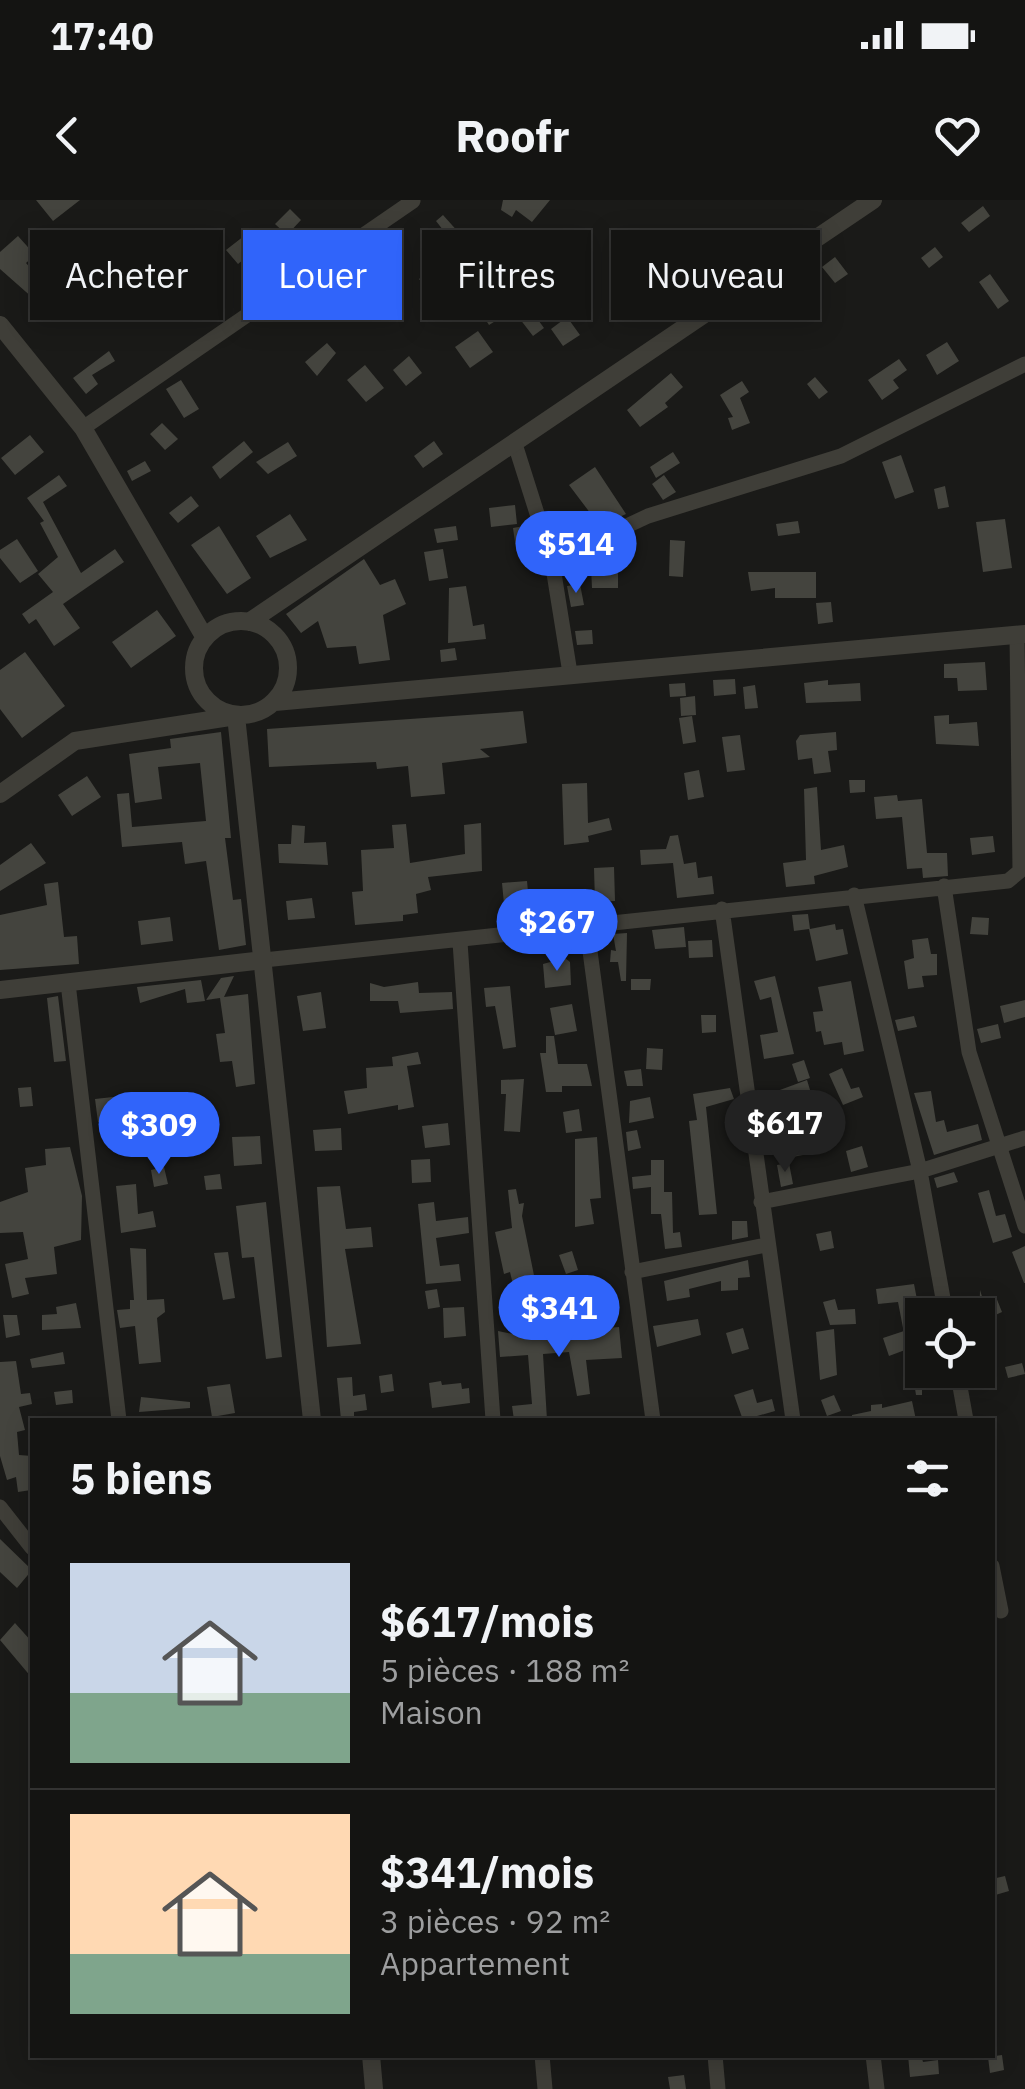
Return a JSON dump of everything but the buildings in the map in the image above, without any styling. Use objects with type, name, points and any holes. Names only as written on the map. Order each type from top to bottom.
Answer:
[{"type":"street","points":[[249,622],[515,444],[853,206],[873,200]]},
{"type":"street","points":[[82,428],[413,202]]},
{"type":"street","points":[[0,326],[82,428],[205,638]]},
{"type":"street","points":[[552,561],[648,516],[841,456],[1025,364]]},
{"type":"street","points":[[515,444],[552,561],[570,673]]},
{"type":"street","points":[[236,716],[222,712],[200,692],[194,664],[205,638],[233,622],[249,622],[275,635],[284,647],[288,676],[275,702]]},
{"type":"street","points":[[0,794],[75,741],[257,713],[275,702],[1021,634],[1020,872],[1008,881],[722,908],[588,929],[0,990]]},
{"type":"street","points":[[236,716],[312,1418]]},
{"type":"street","points":[[944,886],[969,1052],[1025,1226]]},
{"type":"street","points":[[854,895],[920,1171],[943,1298]]},
{"type":"street","points":[[722,908],[793,1418]]},
{"type":"street","points":[[588,929],[653,1418]]},
{"type":"street","points":[[460,942],[493,1418]]},
{"type":"street","points":[[68,982],[119,1418]]},
{"type":"street","points":[[761,1202],[920,1171],[1025,1138]]},
{"type":"street","points":[[632,1272],[766,1245]]},
{"type":"street","points":[[960,1388],[966,1418]]},
{"type":"street","points":[[0,1507],[30,1545]]},
{"type":"street","points":[[995,1581],[1001,1612]]},
{"type":"street","points":[[371,2058],[374,2089]]},
{"type":"street","points":[[542,2058],[545,2089]]},
{"type":"street","points":[[716,2058],[718,2089]]},
{"type":"street","points":[[874,2058],[876,2089]]}]
